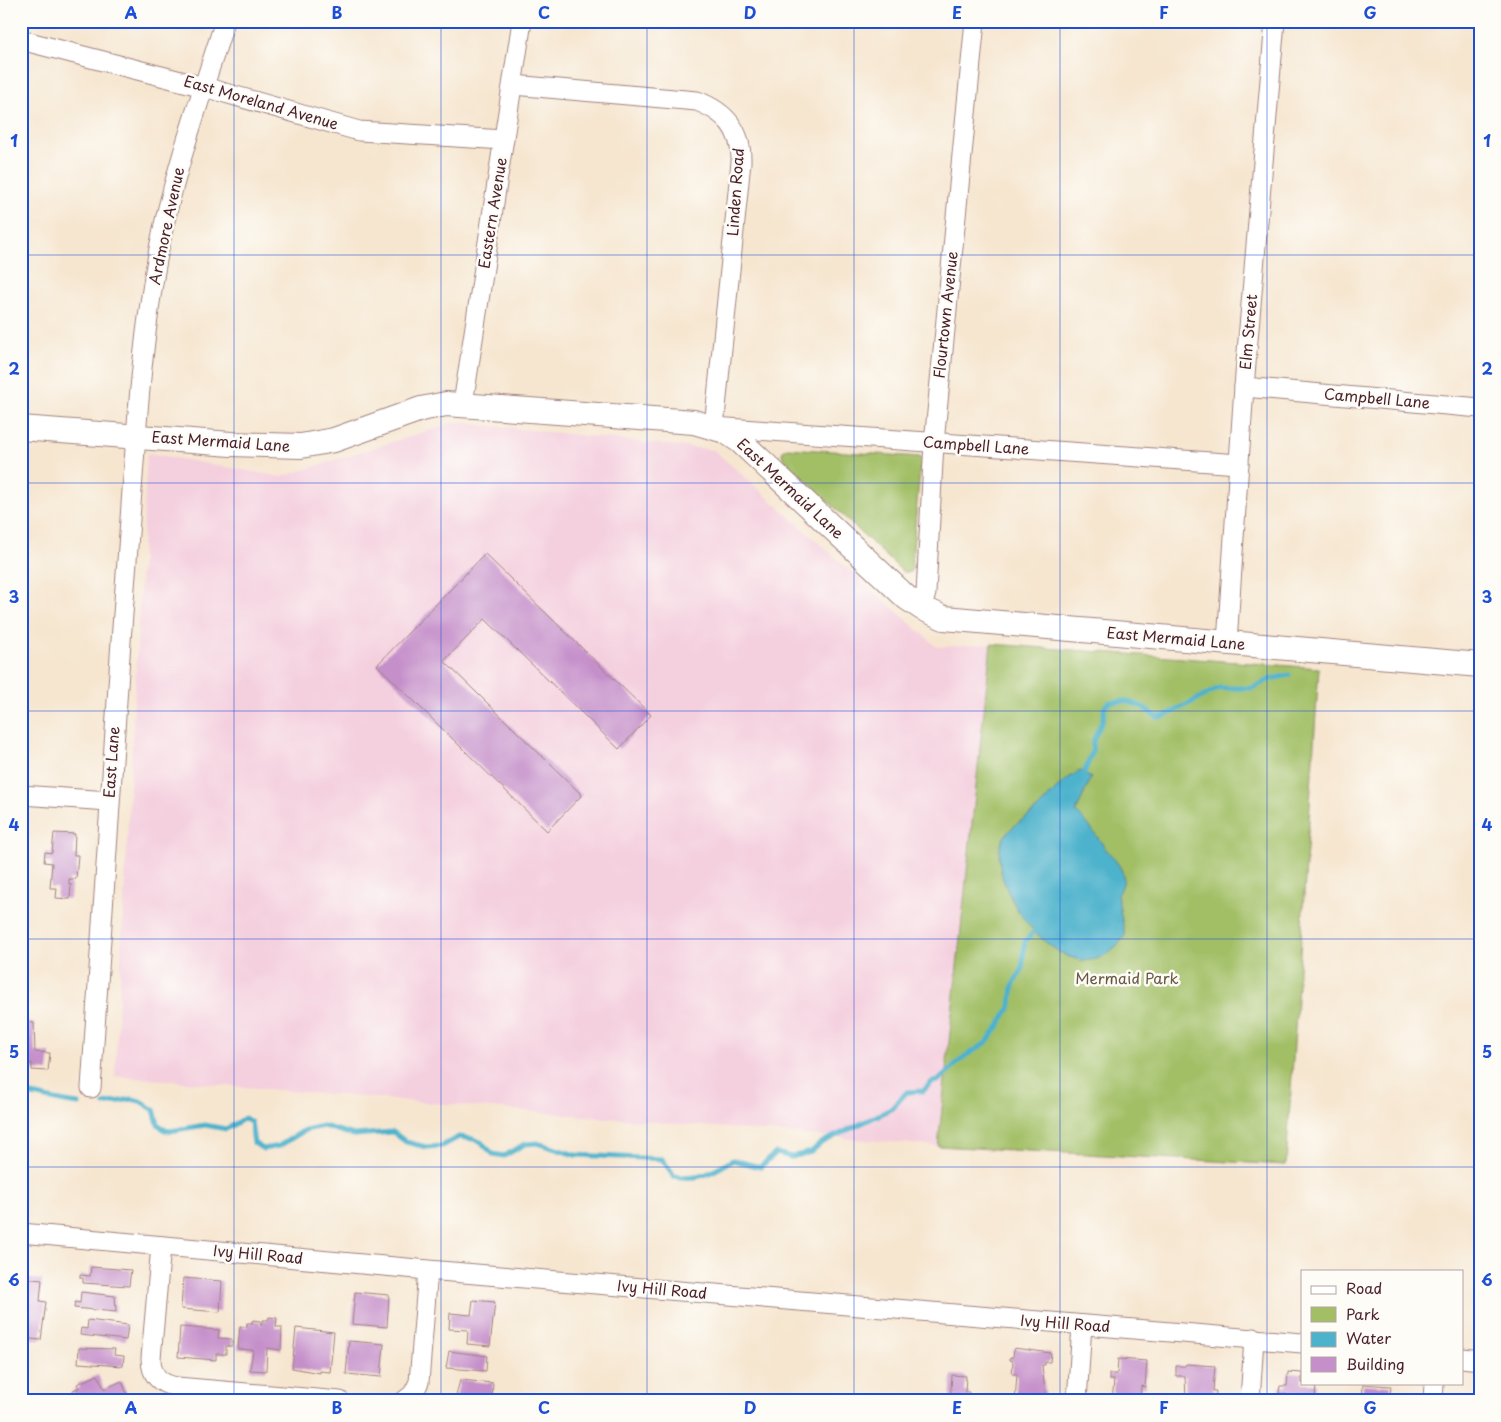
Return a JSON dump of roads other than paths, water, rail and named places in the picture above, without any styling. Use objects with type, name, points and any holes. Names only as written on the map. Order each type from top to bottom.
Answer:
[{"type":"main road","name":"East Mermaid Lane","points":[[21,428],[263,446],[301,446],[334,440],[421,409],[462,404],[694,422],[714,427],[731,435],[751,450],[881,574],[922,608],[944,618],[961,622],[1480,665]]},
{"type":"street","name":"Ardmore Avenue","points":[[138,436],[147,330],[163,232],[174,182],[225,21]]},
{"type":"street","name":"Eastern Avenue","points":[[462,404],[522,21]]},
{"type":"street","name":"Flourtown Avenue","points":[[922,608],[926,593],[934,444],[975,21]]},
{"type":"street","name":"Elm Street","points":[[1227,643],[1244,387],[1275,21]]},
{"type":"street","name":"East Moreland Avenue","points":[[21,40],[204,87],[359,131],[504,140]]},
{"type":"street","name":"Linden Road","points":[[513,85],[697,101],[718,112],[736,129],[742,149],[714,427]]},
{"type":"street","name":"Campbell Lane","points":[[1244,387],[1480,408]]},
{"type":"street","name":"Campbell Lane","points":[[714,427],[1239,464]]},
{"type":"street","name":"East Lane","points":[[91,1088],[109,802],[138,436]]},
{"type":"street","points":[[21,795],[109,802]]},
{"type":"street","name":"Ivy Hill Road","points":[[21,1233],[428,1270],[1301,1343]]},
{"type":"street","points":[[160,1246],[151,1358],[152,1371],[157,1378],[169,1386],[340,1401]]},
{"type":"street","points":[[404,1401],[413,1394],[419,1382],[428,1270]]},
{"type":"street","points":[[1077,1401],[1082,1325]]},
{"type":"street","points":[[1250,1401],[1254,1338]]},
{"type":"street","points":[[1464,1358],[1480,1360]]},
{"type":"street","points":[[1432,1401],[1434,1384]]},
{"type":"water","points":[[1080,771],[1091,778],[1076,812],[1117,862],[1124,880],[1117,894],[1125,936],[1112,950],[1096,959],[1078,959],[1060,952],[1025,921],[1012,900],[1003,879],[999,859],[1005,835],[1034,812],[1062,783]]},
{"type":"waterway","points":[[1082,778],[1092,753],[1093,741],[1103,719],[1105,706],[1110,702],[1126,701],[1143,707],[1157,717],[1163,717],[1219,688],[1252,688],[1271,679],[1289,675]]},
{"type":"waterway","points":[[104,1104],[132,1099],[140,1101],[154,1110],[158,1124],[165,1130],[170,1131],[205,1125],[226,1129],[245,1118],[251,1122],[254,1143],[263,1149],[279,1146],[305,1130],[323,1126],[354,1135],[393,1132],[406,1142],[426,1147],[442,1146],[459,1137],[473,1139],[481,1142],[493,1154],[504,1156],[525,1144],[537,1143],[575,1155],[662,1159],[674,1176],[683,1177],[705,1175],[733,1160],[760,1167],[776,1153],[791,1157],[811,1152],[821,1143],[891,1109],[907,1092],[923,1091],[932,1082],[938,1081],[964,1057],[986,1043],[999,1026],[1011,1005],[1013,985],[1022,970],[1025,941],[1039,927]]},
{"type":"waterway","points":[[21,1093],[79,1104]]},
{"type":"park label","name":"Mermaid Park","points":[[1127,979]]}]
